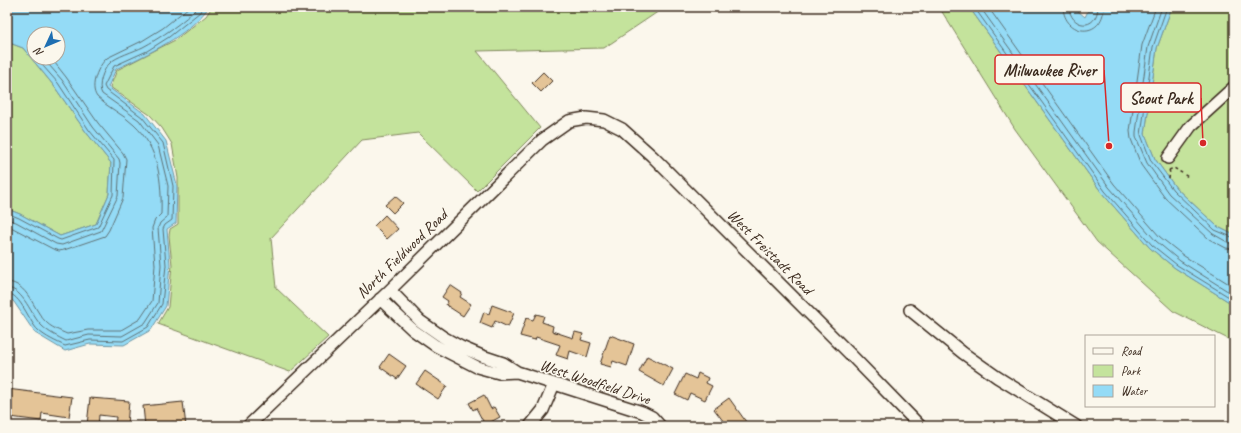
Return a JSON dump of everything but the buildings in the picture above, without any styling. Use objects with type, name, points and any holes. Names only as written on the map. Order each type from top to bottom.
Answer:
[{"type":"street","points":[[1168,158],[1192,126],[1234,87]]},
{"type":"street","name":"North Fieldwood Road","points":[[248,426],[390,290],[542,140],[569,121],[586,118]]},
{"type":"street","name":"West Freistadt Road","points":[[586,118],[604,120],[622,129],[652,156],[920,426]]},
{"type":"street","name":"West Woodfield Drive","points":[[390,290],[416,325],[436,346],[459,352],[477,367],[499,373],[517,372],[642,412],[652,417],[660,426]]},
{"type":"street","name":"West Woodfield Drive","points":[[380,299],[416,325]]},
{"type":"street","points":[[910,310],[963,353],[997,377],[1076,426]]},
{"type":"street","points":[[530,426],[542,410],[554,384]]},
{"type":"path","points":[[1169,170],[1174,168],[1188,177]]},
{"type":"green space","points":[[212,7],[665,7],[604,48],[477,51],[540,128],[477,191],[418,133],[362,140],[271,238],[276,288],[328,337],[290,372],[158,324],[168,307],[172,265],[169,236],[170,229],[178,224],[178,178],[172,144],[162,128],[150,115],[110,87],[117,70],[175,40],[206,16]]},
{"type":"green space","points":[[939,7],[969,7],[1102,193],[1150,248],[1175,268],[1234,305],[1234,342],[1173,311],[1097,242],[1015,129]]},
{"type":"green space","points":[[1172,7],[1234,7],[1234,235],[1218,227],[1176,188],[1155,159],[1145,134],[1157,48]]},
{"type":"green space","points":[[7,42],[23,48],[26,52],[26,66],[38,66],[54,86],[86,132],[111,163],[109,194],[96,224],[60,236],[20,214],[7,209]]},
{"type":"water","points":[[7,7],[209,7],[190,27],[167,43],[116,69],[108,87],[145,114],[166,141],[177,185],[176,223],[167,229],[170,265],[166,306],[151,330],[124,345],[90,344],[65,351],[35,333],[14,302],[7,296],[7,209],[20,214],[60,236],[96,224],[109,194],[111,163],[86,132],[54,86],[38,66],[66,66],[66,26],[26,26],[26,52],[23,48],[7,42]]},
{"type":"water","points":[[969,7],[1078,7],[1078,11],[1085,17],[1090,7],[1172,7],[1157,48],[1145,134],[1155,159],[1176,188],[1218,227],[1234,235],[1234,305],[1175,268],[1150,248],[1102,193]]},
{"type":"place","name":"Scout Park","points":[[1203,143]]},
{"type":"place","name":"Milwaukee River","points":[[1109,146]]}]
